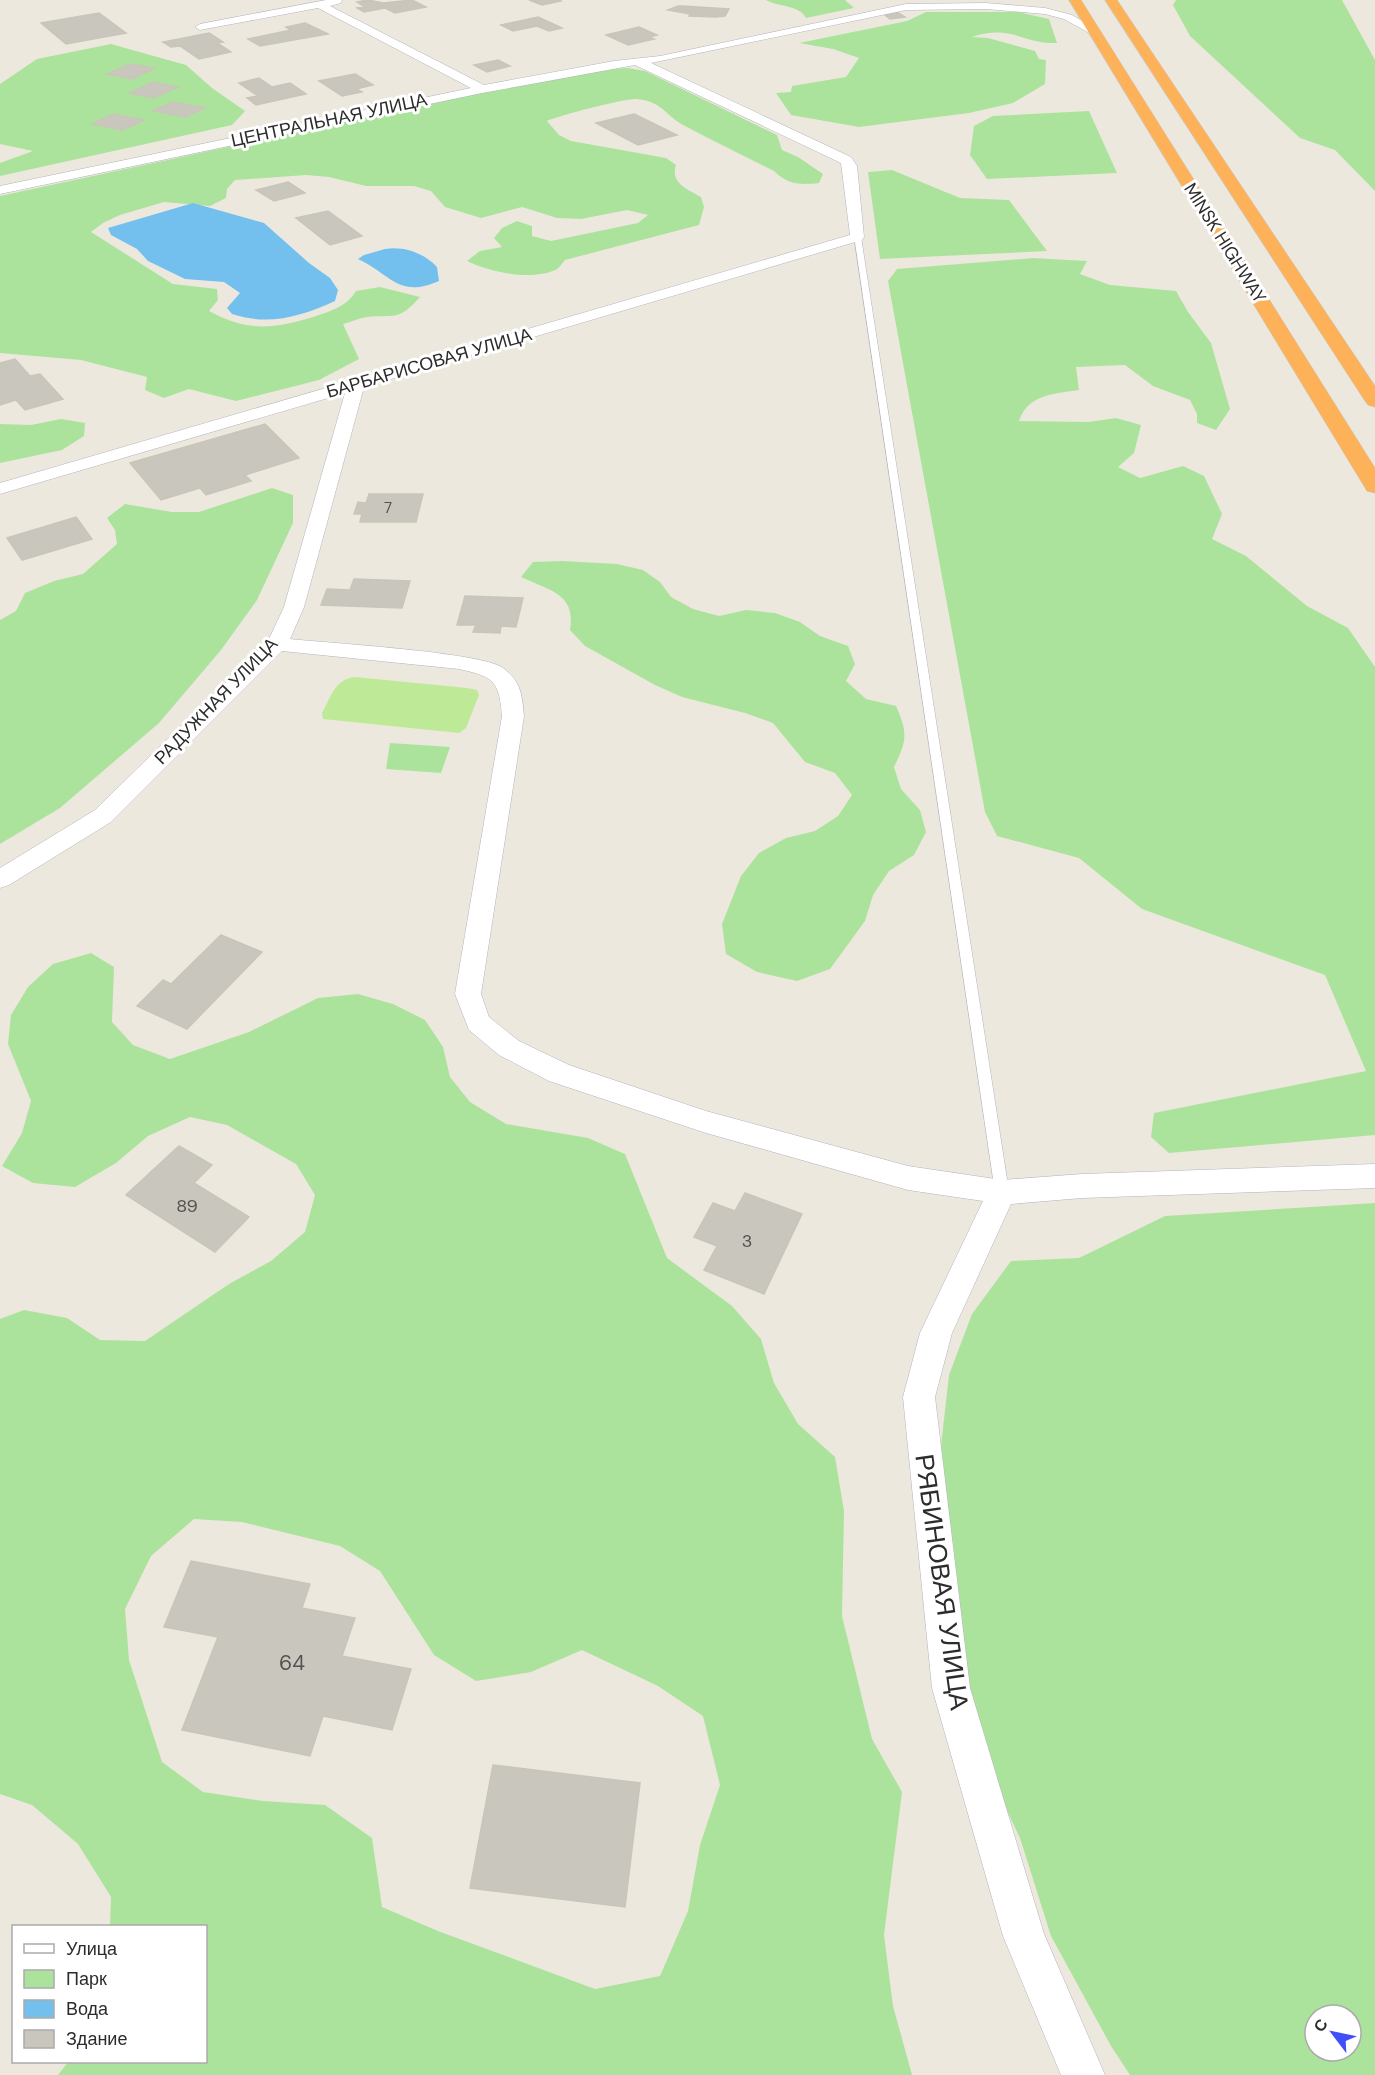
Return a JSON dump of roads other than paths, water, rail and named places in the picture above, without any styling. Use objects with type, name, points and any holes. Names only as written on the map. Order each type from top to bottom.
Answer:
[{"type":"highway","name":"MINSK HIGHWAY","points":[[1075,0],[1375,486]]},
{"type":"highway","name":"MINSK HIGHWAY","points":[[1111,0],[1375,401]]},
{"type":"street","points":[[200,27],[340,0]]},
{"type":"street","name":"ЦЕНТРАЛЬНАЯ УЛИЦА","points":[[0,190],[482,89],[660,59],[901,5],[978,3],[1045,11],[1068,17],[1095,32]]},
{"type":"street","points":[[319,4],[482,89]]},
{"type":"street","points":[[636,62],[846,160],[850,166],[857,237]]},
{"type":"street","name":"БАРБАРИСОВАЯ УЛИЦА","points":[[0,489],[857,237]]},
{"type":"street","name":"РАДУЖНАЯ УЛИЦА","points":[[0,879],[103,816],[277,644],[294,607],[356,384]]},
{"type":"street","points":[[277,644],[459,663],[494,671],[510,687],[513,716],[468,994],[478,1023],[509,1048],[559,1073],[706,1122],[908,1178],[1002,1192],[1082,1186],[1375,1176]]},
{"type":"street","name":"РЯБИНОВАЯ УЛИЦА","points":[[1002,1192],[936,1333],[919,1397],[951,1688],[1024,1936],[1083,2075]]},
{"type":"lane","points":[[857,237],[1002,1192]]},
{"type":"water","points":[[193,203],[264,223],[309,263],[330,278],[338,290],[335,301],[284,318],[245,318],[232,314],[227,308],[240,293],[224,282],[185,279],[148,261],[137,249],[111,235],[108,228]]},
{"type":"water","points":[[385,249],[406,250],[420,254],[437,267],[439,281],[425,286],[404,286],[358,259]]}]
